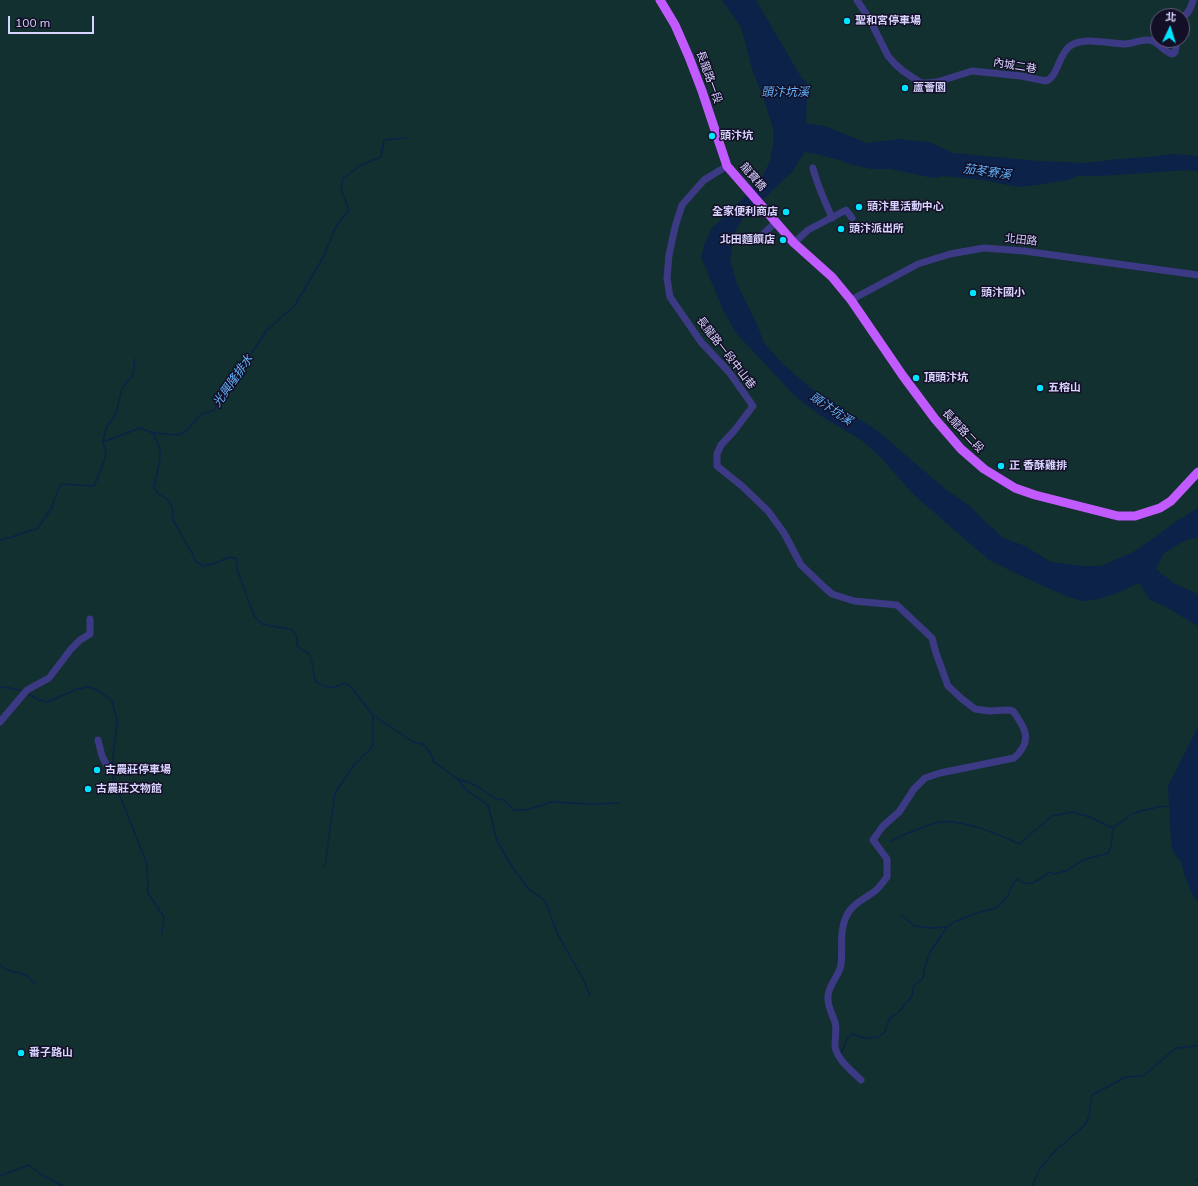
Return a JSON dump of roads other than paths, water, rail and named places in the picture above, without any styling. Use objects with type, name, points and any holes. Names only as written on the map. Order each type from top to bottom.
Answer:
[{"type":"main road","name":"長龍路一段","points":[[660,0],[675,25],[689,57],[727,166]]},
{"type":"main road","name":"龍寶橋","points":[[727,166],[776,222]]},
{"type":"main road","name":"長龍路二段","points":[[776,222],[794,243],[832,277],[851,300],[903,376],[961,449],[984,469],[1015,488],[1035,495],[1099,512],[1118,516],[1135,516],[1160,508],[1171,501],[1198,472]]},
{"type":"street","name":"內城二巷","points":[[857,0],[870,20],[888,56],[902,71],[921,83],[927,84],[972,71],[1021,76],[1046,81],[1052,78],[1062,54],[1070,46],[1080,42],[1088,41],[1126,44],[1150,40]]},
{"type":"street","name":"內城二巷","points":[[1162,48],[1169,54],[1173,54],[1176,48]]},
{"type":"street","name":"長龍路一段中山巷","points":[[727,166],[704,180],[682,205],[675,226],[669,255],[667,278],[670,297],[701,342],[729,372],[753,406],[721,445],[717,454],[717,466],[768,510],[784,533],[801,565],[832,594],[854,601],[897,605],[932,638],[948,686],[975,709],[989,712],[1008,710],[1014,711],[1025,729],[1025,739],[1022,750],[1014,758],[940,773],[925,778],[914,788],[899,812],[883,826],[874,840],[887,859],[887,877],[876,890],[852,906],[846,916],[842,928],[841,966],[831,985],[828,995],[828,1002],[835,1023],[836,1034],[834,1045],[838,1055],[861,1080]]},
{"type":"street","points":[[814,168],[816,180],[823,193],[832,218]]},
{"type":"street","points":[[794,243],[808,230],[846,210],[852,218]]},
{"type":"street","points":[[760,238],[776,222]]},
{"type":"street","name":"北田路","points":[[851,300],[918,264],[950,254],[984,248],[1024,251],[1198,275]]},
{"type":"street","points":[[0,722],[25,693],[49,678],[71,649],[80,640],[90,634],[90,619]]},
{"type":"street","points":[[98,740],[102,756],[110,772]]},
{"type":"water","name":"頭汴坑溪","points":[[722,0],[756,0],[801,77],[807,82],[806,123],[825,126],[867,143],[899,139],[929,142],[953,153],[1039,161],[1086,163],[1173,154],[1198,156],[1198,172],[1190,170],[1077,176],[1069,180],[1018,187],[982,180],[944,176],[933,178],[891,169],[871,169],[805,152],[792,172],[742,219],[734,234],[730,259],[737,284],[757,324],[764,343],[784,365],[813,390],[878,431],[945,489],[966,503],[1003,538],[1025,546],[1051,562],[1083,566],[1101,566],[1133,552],[1178,520],[1198,508],[1198,537],[1184,541],[1163,554],[1156,569],[1175,584],[1198,594],[1198,626],[1164,606],[1150,600],[1139,583],[1115,594],[1095,600],[1082,601],[1066,596],[989,560],[914,495],[881,458],[864,442],[818,414],[795,396],[736,333],[724,312],[701,257],[711,229],[748,194],[762,177],[770,161],[773,145],[773,128],[752,69],[741,27]]},
{"type":"water","points":[[1198,727],[1198,901],[1193,896],[1185,877],[1181,862],[1172,850],[1168,786]]},
{"type":"waterway","name":"光興隆排水","points":[[0,540],[37,529],[51,509],[59,487],[62,484],[94,486],[103,465],[106,453],[103,442],[140,428],[153,433],[178,435],[186,431],[200,415],[214,410],[267,330],[295,305],[324,256],[336,226],[349,210],[341,190],[343,178],[361,165],[381,157],[384,140],[407,138]]},
{"type":"waterway","points":[[103,442],[106,428],[116,414],[122,388],[133,375],[135,359]]},
{"type":"waterway","points":[[153,433],[160,451],[160,461],[154,489],[169,501],[172,508],[173,520],[195,561],[204,566],[230,557],[237,559],[237,569],[254,616],[262,624],[293,630],[297,637],[297,646],[310,655],[316,682],[330,687],[336,687],[344,683],[350,686],[373,715],[413,742],[423,744],[430,753],[434,762],[458,779],[465,789],[488,805],[497,841],[514,870],[529,889],[545,901],[557,933],[583,979],[590,995]]},
{"type":"waterway","points":[[0,687],[22,691]]},
{"type":"waterway","points":[[27,693],[39,700],[48,702],[77,689],[87,687],[95,689],[112,701],[117,721],[113,757],[113,778],[147,864],[148,893],[164,917],[162,934]]},
{"type":"waterway","points":[[325,866],[335,793],[354,765],[373,746],[373,715]]},
{"type":"waterway","points":[[459,779],[475,785],[496,799],[504,800],[514,810],[526,810],[552,802],[591,804],[618,803]]},
{"type":"waterway","points":[[841,1054],[847,1039],[851,1034],[865,1038],[878,1037],[885,1032],[889,1019],[899,1012],[912,996],[914,985],[923,979],[924,970],[930,952],[947,927],[954,922],[974,914],[998,907],[1007,897],[1017,879],[1026,883],[1034,882],[1049,872],[1055,874],[1068,870],[1083,860],[1108,853],[1111,846],[1113,828],[1133,813],[1158,807],[1170,806]]},
{"type":"waterway","points":[[890,841],[914,830],[939,822],[948,821],[980,828],[1019,844],[1052,816],[1072,812],[1090,817],[1113,828]]},
{"type":"waterway","points":[[901,915],[915,926],[932,928],[947,927]]},
{"type":"waterway","points":[[0,965],[7,970],[26,975],[35,984]]},
{"type":"waterway","points":[[1032,1186],[1041,1167],[1056,1150],[1085,1125],[1089,1116],[1092,1095],[1126,1077],[1143,1076],[1176,1048],[1198,1046]]},
{"type":"waterway","points":[[0,1176],[29,1165],[42,1175],[63,1186]]},
{"type":"place","name":"聖和宮停車場","points":[[847,21]]},
{"type":"place","name":"蘆薈園","points":[[905,88]]},
{"type":"place","name":"頭汴坑","points":[[712,136]]},
{"type":"place","name":"頭汴里活動中心","points":[[859,207]]},
{"type":"place","name":"全家便利商店","points":[[786,212]]},
{"type":"place","name":"頭汴派出所","points":[[841,229]]},
{"type":"place","name":"北田麵饌店","points":[[783,240]]},
{"type":"place","name":"頭汴國小","points":[[973,293]]},
{"type":"place","name":"頂頭汴坑","points":[[916,378]]},
{"type":"place","name":"五榕山","points":[[1040,388]]},
{"type":"place","name":"正 香酥雞排","points":[[1001,466]]},
{"type":"place","name":"古農莊停車場","points":[[97,770]]},
{"type":"place","name":"古農莊文物館","points":[[88,789]]},
{"type":"place","name":"番子路山","points":[[21,1053]]},
{"type":"water label","name":"茄苳寮溪","points":[[987,172]]}]
